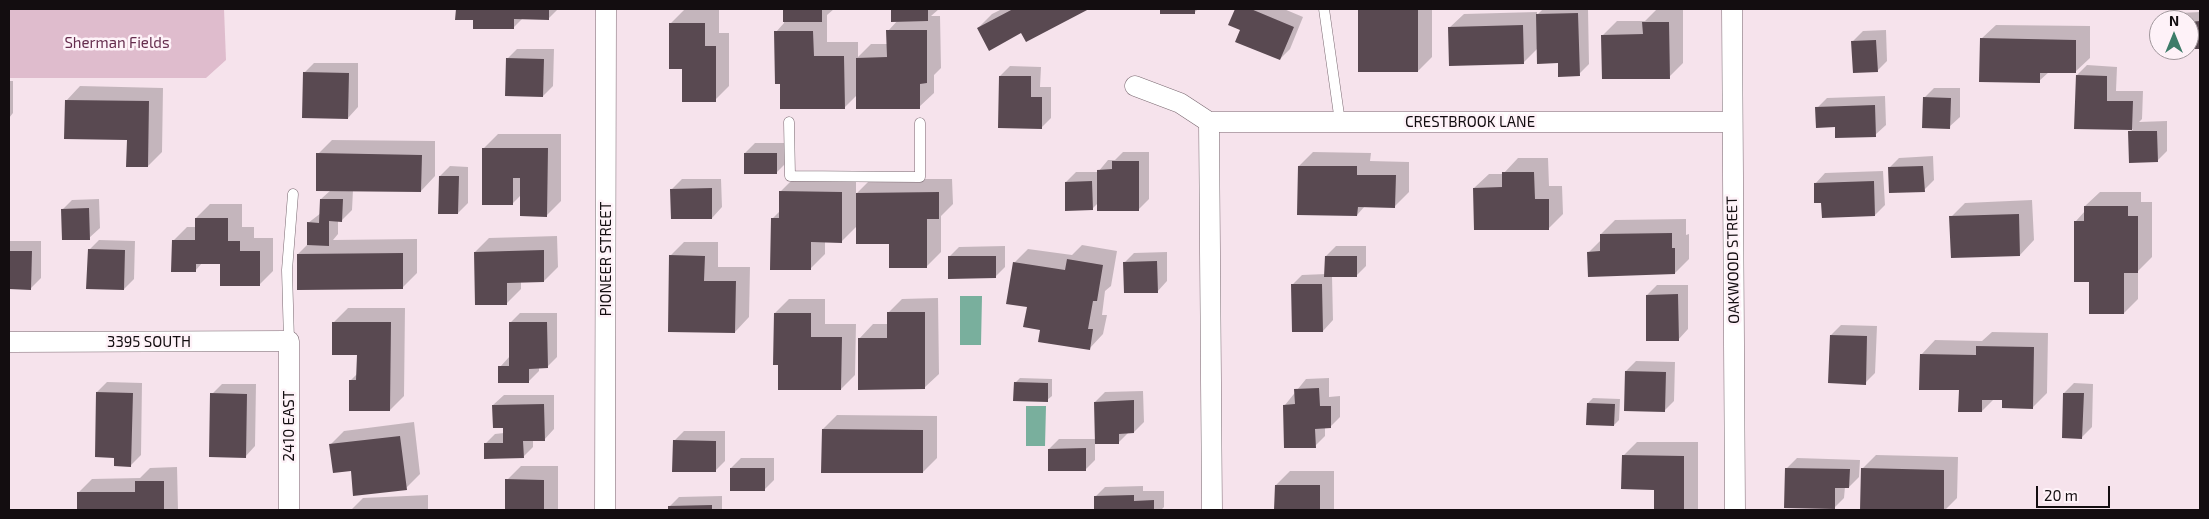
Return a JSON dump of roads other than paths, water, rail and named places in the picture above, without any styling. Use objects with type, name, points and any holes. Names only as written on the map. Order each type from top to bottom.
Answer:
[{"type":"street","name":"PIONEER STREET","points":[[605,510],[606,9]]},
{"type":"street","name":"OAKWOOD STREET","points":[[1732,9],[1735,510]]},
{"type":"street","points":[[1135,86],[1180,102],[1209,122],[1212,510]]},
{"type":"street","name":"CRESTBROOK LANE","points":[[1209,122],[1732,122]]},
{"type":"street","name":"3395 SOUTH","points":[[9,342],[289,341]]},
{"type":"street","name":"2410 EAST","points":[[288,510],[289,341]]},
{"type":"lane","points":[[1324,9],[1340,122]]},
{"type":"lane","points":[[789,122],[790,176],[920,177],[920,123]]},
{"type":"lane","points":[[289,341],[287,270],[293,194]]},
{"type":"park label","name":"Sherman Fields","points":[[117,43]]}]
